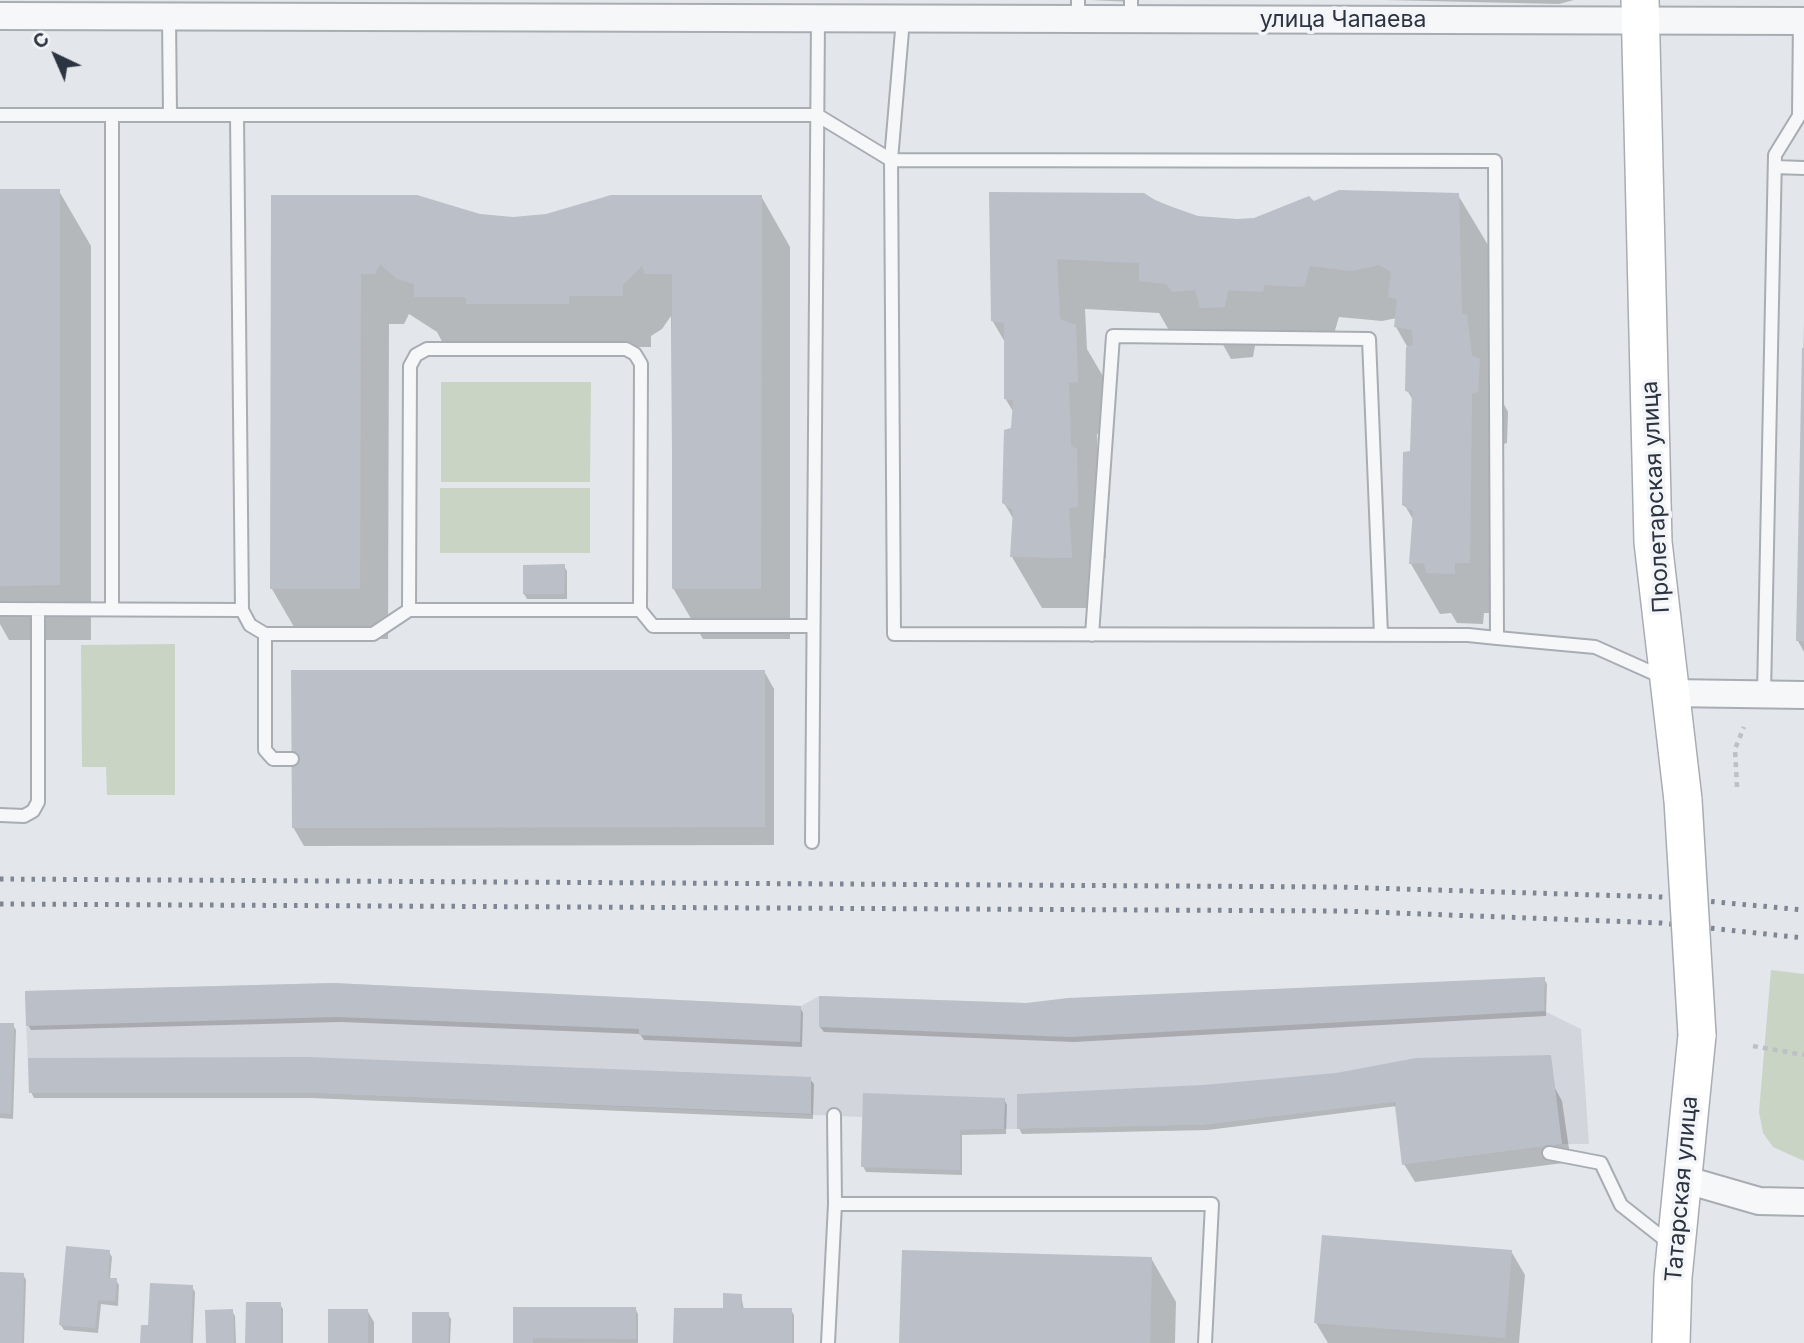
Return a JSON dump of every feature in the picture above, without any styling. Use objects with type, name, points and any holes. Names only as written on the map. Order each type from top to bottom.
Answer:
[{"type":"street","name":"улица Чапаева","points":[[0,16],[169,17],[754,9],[818,18],[903,19],[1078,10],[1640,10],[1802,22]]},
{"type":"street","name":"Пролетарская улица","points":[[1640,10],[1653,542],[1683,800],[1697,1035]]},
{"type":"street","points":[[1670,687],[1804,695]]},
{"type":"street","name":"Татарская улица","points":[[1671,1343],[1676,1248],[1697,1035]]},
{"type":"street","points":[[1683,1179],[1759,1201],[1804,1202]]},
{"type":"lane","points":[[169,17],[170,115]]},
{"type":"lane","points":[[812,842],[818,18]]},
{"type":"lane","points":[[903,19],[891,160],[894,634],[1381,635],[1497,638],[1595,647],[1670,687]]},
{"type":"lane","points":[[1764,694],[1775,155],[1798,116],[1802,22]]},
{"type":"lane","points":[[0,115],[817,115],[891,160],[1495,160],[1497,638]]},
{"type":"lane","points":[[112,115],[112,609]]},
{"type":"lane","points":[[237,115],[242,610],[250,625],[265,634],[373,634],[409,610],[640,610]]},
{"type":"lane","points":[[1775,167],[1804,168]]},
{"type":"lane","points":[[1092,635],[1113,336],[1369,339],[1381,635]]},
{"type":"lane","points":[[409,610],[410,366],[416,355],[427,349],[626,349],[635,354],[641,364],[640,610],[653,626],[813,626]]},
{"type":"lane","points":[[0,609],[242,610]]},
{"type":"lane","points":[[0,815],[24,816],[33,811],[38,802],[38,609]]},
{"type":"lane","points":[[265,634],[265,751],[273,759],[292,759]]},
{"type":"lane","points":[[828,1343],[835,1204],[834,1115]]},
{"type":"lane","points":[[1549,1153],[1601,1163],[1620,1205],[1646,1228],[1676,1248]]},
{"type":"lane","points":[[835,1204],[1212,1204],[1205,1343]]},
{"type":"path","points":[[1737,787],[1735,749],[1744,727]]},
{"type":"path","points":[[1753,1046],[1804,1055]]},
{"type":"shaded area","points":[[1545,977],[1544,1011],[1581,1029],[1589,1144],[1562,1144],[1402,1165],[1394,1102],[1204,1125],[960,1130],[861,1167],[862,1117],[307,1093],[29,1093],[25,991],[334,983],[801,1006],[819,996],[1026,1003]]},
{"type":"green space","points":[[441,382],[591,382],[590,482],[441,482]]},
{"type":"green space","points":[[440,488],[590,488],[590,553],[440,553]]},
{"type":"green space","points":[[175,644],[175,795],[107,795],[106,767],[82,767],[81,645]]},
{"type":"green space","points":[[1771,970],[1804,974],[1804,1161],[1773,1147],[1763,1133],[1759,1112]]},
{"type":"building","points":[[0,189],[60,189],[60,585],[0,586]]},
{"type":"building","points":[[1339,190],[1459,193],[1462,314],[1467,315],[1472,356],[1480,359],[1478,392],[1472,394],[1470,563],[1455,563],[1455,574],[1426,573],[1424,563],[1409,564],[1413,511],[1402,505],[1403,452],[1410,451],[1412,393],[1405,391],[1406,347],[1413,345],[1412,330],[1394,327],[1397,299],[1388,297],[1391,272],[1379,265],[1352,271],[1310,266],[1304,287],[1264,285],[1263,292],[1228,290],[1225,307],[1200,308],[1195,290],[1172,292],[1166,284],[1139,281],[1139,263],[1057,259],[1060,319],[1076,325],[1078,382],[1069,383],[1071,446],[1077,449],[1078,507],[1069,508],[1072,558],[1010,557],[1013,510],[1002,503],[1004,430],[1011,428],[1013,400],[1004,399],[1004,323],[991,321],[989,192],[1144,193],[1158,202],[1198,216],[1237,219],[1254,218],[1309,196],[1314,201]]},
{"type":"building","points":[[271,195],[417,195],[480,214],[513,217],[546,214],[611,195],[762,195],[761,589],[672,589],[672,274],[645,274],[642,266],[623,285],[623,296],[569,296],[569,304],[466,304],[466,297],[414,297],[414,284],[397,279],[380,264],[375,274],[361,274],[360,589],[270,589]]},
{"type":"building","points":[[1802,348],[1804,641],[1796,641]]},
{"type":"building","points":[[565,564],[564,594],[523,594],[523,565]]},
{"type":"building","points":[[291,670],[765,670],[765,827],[292,828]]},
{"type":"building","points":[[1545,977],[1544,1011],[1070,1037],[819,1027],[819,996],[1026,1003],[1068,998]]},
{"type":"building","points":[[334,983],[801,1006],[800,1042],[639,1035],[639,1029],[337,1017],[26,1026],[25,991]]},
{"type":"building","points":[[0,1023],[14,1023],[11,1114],[0,1113]]},
{"type":"building","points":[[1551,1055],[1562,1144],[1402,1165],[1395,1102],[1204,1125],[1017,1129],[1017,1094],[1203,1085],[1336,1073],[1416,1058]]},
{"type":"building","points":[[308,1057],[811,1077],[811,1114],[307,1093],[29,1093],[28,1058]]},
{"type":"building","points":[[863,1093],[1005,1098],[1004,1129],[960,1130],[960,1170],[861,1167]]},
{"type":"building","points":[[1322,1235],[1512,1250],[1505,1338],[1314,1323]]},
{"type":"building","points":[[66,1246],[110,1250],[108,1278],[117,1278],[115,1301],[98,1300],[95,1328],[59,1325]]},
{"type":"building","points":[[902,1250],[1152,1257],[1150,1343],[899,1343]]},
{"type":"building","points":[[0,1272],[24,1273],[22,1343],[0,1343]]},
{"type":"building","points":[[150,1283],[193,1285],[190,1343],[140,1343],[141,1325],[148,1325]]},
{"type":"building","points":[[723,1293],[742,1294],[741,1308],[792,1308],[792,1343],[673,1343],[674,1308],[723,1308]]},
{"type":"building","points":[[246,1302],[281,1302],[281,1343],[245,1343]]},
{"type":"building","points":[[513,1307],[636,1307],[636,1339],[533,1338],[533,1343],[513,1343]]},
{"type":"building","points":[[233,1309],[234,1343],[206,1343],[205,1310]]},
{"type":"building","points":[[328,1309],[368,1309],[368,1343],[328,1343]]},
{"type":"building","points":[[412,1312],[449,1312],[448,1343],[412,1343]]},
{"type":"railway","points":[[0,879],[1338,887],[1662,897],[1804,910]]},
{"type":"railway","points":[[0,904],[1343,911],[1661,923],[1804,938]]}]
